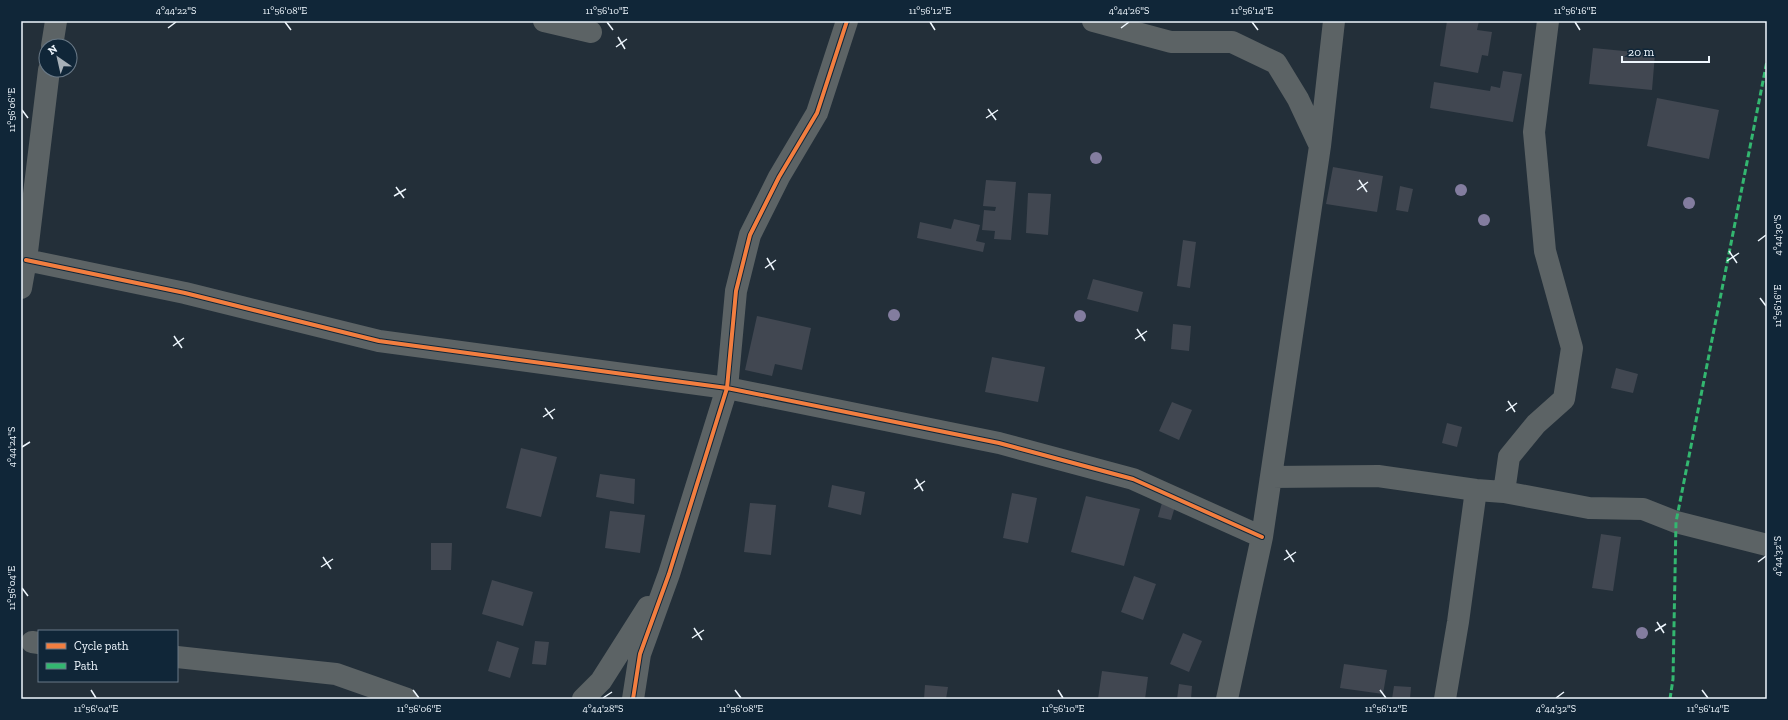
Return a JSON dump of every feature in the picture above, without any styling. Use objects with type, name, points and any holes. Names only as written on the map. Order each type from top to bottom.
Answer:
[{"type":"street","points":[[53,38],[56,21]]},
{"type":"street","points":[[544,21],[591,32]]},
{"type":"street","points":[[633,699],[640,654],[669,574],[727,388],[736,291],[750,235],[779,178],[817,113],[847,21]]},
{"type":"street","points":[[1093,21],[1171,42],[1232,42],[1276,63],[1298,99],[1320,146]]},
{"type":"street","points":[[1226,699],[1262,537],[1320,146],[1334,21]]},
{"type":"street","points":[[1504,492],[1509,457],[1536,424],[1564,399],[1572,348],[1545,251],[1534,132],[1548,21]]},
{"type":"street","points":[[21,288],[26,260],[48,78]]},
{"type":"street","points":[[26,260],[185,293],[379,341],[727,388],[998,443],[1133,479],[1262,537]]},
{"type":"street","points":[[1271,477],[1378,476],[1476,490],[1504,492],[1589,508],[1643,509],[1676,522],[1767,545]]},
{"type":"street","points":[[1445,699],[1458,622],[1476,490]]},
{"type":"street","points":[[583,699],[601,681],[669,574]]},
{"type":"street","points":[[178,657],[336,674],[407,699]]},
{"type":"building","points":[[1447,21],[1479,21],[1477,30],[1492,32],[1488,56],[1482,55],[1478,73],[1440,66]]},
{"type":"building","points":[[1593,48],[1655,54],[1652,90],[1589,84]]},
{"type":"building","points":[[1503,71],[1522,74],[1513,122],[1430,108],[1434,82],[1490,91],[1491,86],[1500,88]]},
{"type":"building","points":[[1657,98],[1719,110],[1709,159],[1647,146]]},
{"type":"building","points":[[1333,167],[1383,176],[1377,212],[1326,204]]},
{"type":"building","points":[[986,180],[1016,182],[1011,240],[994,239],[995,231],[982,230],[984,210],[995,211],[996,207],[983,206]]},
{"type":"building","points":[[1400,186],[1413,189],[1408,212],[1396,210]]},
{"type":"building","points":[[1028,193],[1051,194],[1048,235],[1026,233]]},
{"type":"building","points":[[954,219],[980,225],[976,241],[985,243],[983,252],[917,238],[920,222],[951,229]]},
{"type":"building","points":[[1183,240],[1196,242],[1190,288],[1177,286]]},
{"type":"building","points":[[1093,279],[1143,292],[1138,312],[1087,299]]},
{"type":"building","points":[[757,316],[811,328],[802,370],[775,364],[772,376],[745,370]]},
{"type":"building","points":[[1173,324],[1191,326],[1189,351],[1171,349]]},
{"type":"building","points":[[992,357],[1045,367],[1038,402],[985,392]]},
{"type":"building","points":[[1616,368],[1638,374],[1633,393],[1611,388]]},
{"type":"building","points":[[1172,402],[1192,410],[1179,440],[1159,431]]},
{"type":"building","points":[[1447,423],[1462,427],[1457,447],[1442,443]]},
{"type":"building","points":[[521,448],[557,457],[541,517],[506,508]]},
{"type":"building","points":[[600,474],[635,479],[634,504],[596,497]]},
{"type":"building","points":[[832,485],[865,492],[861,515],[828,507]]},
{"type":"building","points":[[1012,493],[1037,498],[1028,543],[1003,538]]},
{"type":"building","points":[[1086,496],[1140,509],[1124,566],[1071,552]]},
{"type":"building","points":[[1163,499],[1176,503],[1171,520],[1158,517]]},
{"type":"building","points":[[750,503],[776,505],[771,555],[744,552]]},
{"type":"building","points":[[610,511],[645,515],[640,553],[605,548]]},
{"type":"building","points":[[1601,534],[1621,537],[1613,591],[1592,588]]},
{"type":"building","points":[[431,543],[452,543],[451,570],[431,570]]},
{"type":"building","points":[[1134,576],[1156,584],[1143,620],[1121,612]]},
{"type":"building","points":[[492,580],[533,592],[523,626],[482,614]]},
{"type":"building","points":[[1183,633],[1202,641],[1189,672],[1170,664]]},
{"type":"building","points":[[497,641],[519,648],[510,678],[488,671]]},
{"type":"building","points":[[535,641],[549,642],[546,665],[532,664]]},
{"type":"building","points":[[1344,664],[1387,670],[1383,694],[1340,688]]},
{"type":"building","points":[[1102,671],[1148,677],[1145,699],[1098,699]]},
{"type":"building","points":[[1179,684],[1192,686],[1191,699],[1177,699]]},
{"type":"building","points":[[925,685],[948,687],[946,699],[924,699]]},
{"type":"building","points":[[1394,686],[1411,687],[1410,699],[1392,699]]},
{"type":"marked path","points":[[1670,699],[1673,679],[1676,522],[1767,61]]},
{"type":"cycle path","points":[[633,699],[640,654],[669,574],[727,388],[736,291],[750,235],[779,177],[817,113],[847,21]]},
{"type":"cycle path","points":[[26,260],[185,293],[379,341],[727,388],[999,443],[1133,479],[1262,537]]}]
